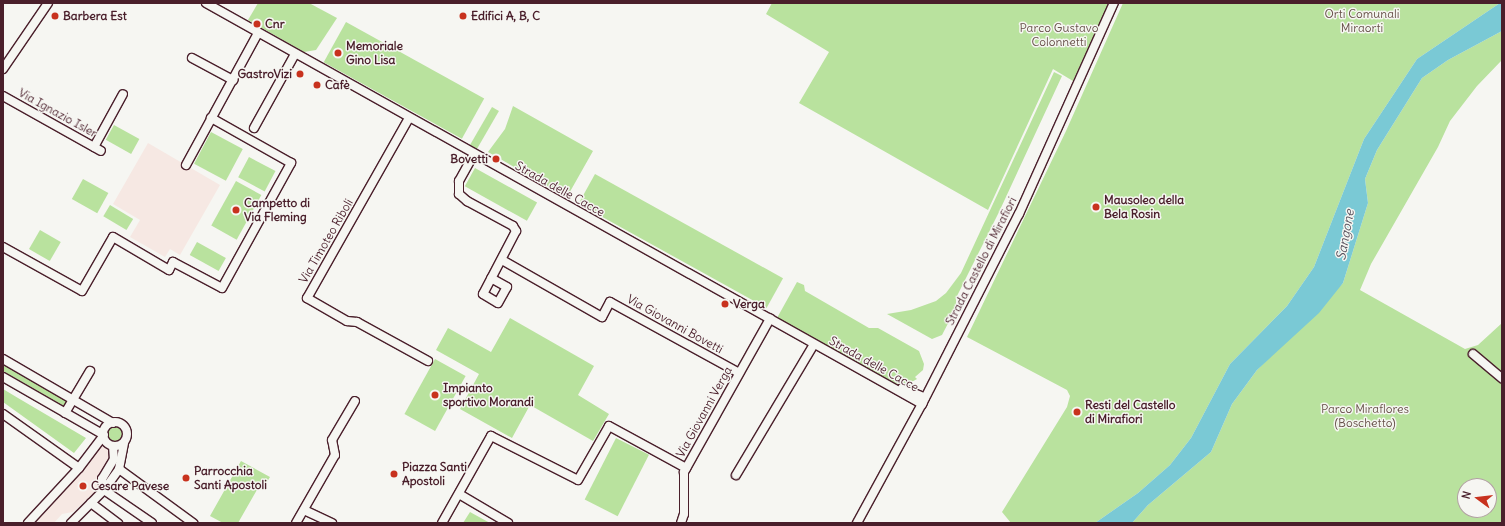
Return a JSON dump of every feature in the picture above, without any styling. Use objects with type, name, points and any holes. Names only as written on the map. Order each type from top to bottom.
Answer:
[{"type":"street","points":[[3,69],[48,3]]},
{"type":"street","name":"Strada delle Cacce","points":[[206,3],[814,344],[924,401]]},
{"type":"street","name":"Strada Castello di Mirafiori","points":[[857,523],[924,401],[1018,214],[1114,3]]},
{"type":"street","points":[[186,165],[258,33]]},
{"type":"street","points":[[254,128],[295,54]]},
{"type":"street","points":[[192,58],[233,80]]},
{"type":"street","name":"Via Ignazio Isler","points":[[3,96],[97,149],[123,94]]},
{"type":"street","points":[[3,247],[82,290],[113,237],[169,270],[173,262],[222,288],[291,163],[211,118]]},
{"type":"street","name":"Via Timoteo Riboli","points":[[409,118],[307,298],[347,321],[357,322],[428,361]]},
{"type":"street","points":[[474,154],[459,181],[458,190],[467,201],[515,229],[515,235],[491,278]]},
{"type":"street","name":"Via Giovanni Bovetti","points":[[502,260],[602,317],[610,302],[739,373]]},
{"type":"street","name":"Via Giovanni Verga","points":[[681,523],[684,514],[683,476],[686,468],[770,319]]},
{"type":"street","name":"Strada delle Cacce","points":[[736,475],[814,344]]},
{"type":"street","points":[[1473,354],[1502,378]]},
{"type":"street","points":[[3,359],[114,423],[121,424],[126,430],[119,468],[104,490],[71,523]]},
{"type":"street","points":[[65,413],[90,371]]},
{"type":"street","points":[[3,377],[104,435],[106,441],[113,446]]},
{"type":"street","points":[[296,523],[335,455],[332,440],[355,401]]},
{"type":"street","points":[[3,414],[79,468]]},
{"type":"street","points":[[28,523],[79,468],[104,435],[105,429],[114,423]]},
{"type":"street","points":[[442,523],[491,436],[578,480],[610,426],[686,468]]},
{"type":"street","points":[[113,446],[124,443]]},
{"type":"street","points":[[113,446],[114,459],[102,479],[104,490],[152,523]]},
{"type":"street","points":[[119,468],[192,523]]},
{"type":"street","points":[[459,494],[508,523]]},
{"type":"street","points":[[91,503],[118,523]]},
{"type":"street","points":[[304,510],[323,521],[332,523]]},
{"type":"shaded area","points":[[148,143],[220,185],[180,255],[170,249],[165,257],[130,237],[140,220],[113,204]]},
{"type":"shaded area","name":"Cesare Pavese","points":[[100,446],[108,448],[109,457],[96,482],[98,489],[73,512],[62,514],[54,523],[34,523],[84,468]]},
{"type":"green space","points":[[258,3],[309,3],[337,18],[316,50],[304,52],[248,20]]},
{"type":"green space","name":"Parco Gustavo Colonnetti","points":[[772,3],[1109,3],[1073,81],[1053,69],[988,210],[799,103],[829,52],[766,14]]},
{"type":"green space","name":"Orti Comunali Miraorti","points":[[1123,3],[1500,3],[1417,59],[1364,139],[1314,267],[1287,306],[1230,364],[1191,438],[1170,465],[1138,493],[1095,523],[1011,523],[1002,512],[1067,407],[1070,396],[1067,390],[967,337],[1066,131]]},
{"type":"green space","points":[[346,22],[484,99],[462,139],[324,62]]},
{"type":"green space","name":"Parco Miraflores (Boschetto)","points":[[1502,31],[1502,60],[1477,86],[1450,121],[1438,147],[1371,264],[1360,290],[1465,349],[1478,345],[1502,323],[1502,523],[1132,523],[1148,505],[1211,452],[1232,404],[1257,370],[1343,283],[1368,203],[1365,179],[1377,150],[1422,78],[1448,60]]},
{"type":"green space","points":[[1054,72],[1062,76],[999,212],[956,298],[956,308],[942,335],[932,339],[887,314],[911,310],[936,301],[946,293],[961,273]]},
{"type":"green space","points":[[513,106],[593,151],[567,197],[488,152],[505,129]]},
{"type":"green space","points":[[492,107],[499,111],[477,149],[470,145]]},
{"type":"green space","points":[[114,125],[139,139],[131,154],[106,140]]},
{"type":"green space","points":[[211,132],[243,149],[226,181],[194,164]]},
{"type":"green space","name":"Campetto di Via Fleming","points":[[249,157],[275,171],[265,191],[238,177]]},
{"type":"green space","points":[[475,168],[537,202],[527,221],[465,186]]},
{"type":"green space","points":[[595,174],[783,278],[767,308],[579,204]]},
{"type":"green space","points":[[83,179],[108,193],[97,213],[72,199]]},
{"type":"green space","name":"Campetto di Via Fleming","points":[[236,181],[261,195],[237,240],[211,226]]},
{"type":"green space","points":[[110,205],[133,219],[126,230],[103,216]]},
{"type":"green space","points":[[40,230],[61,242],[50,261],[29,249]]},
{"type":"green space","points":[[197,242],[226,258],[219,271],[190,255]]},
{"type":"green space","points":[[797,282],[804,285],[805,291],[869,328],[878,328],[919,351],[924,364],[923,370],[915,377],[917,379],[906,385],[893,383],[777,318]]},
{"type":"green space","points":[[510,318],[594,366],[578,395],[609,414],[593,441],[530,405],[512,438],[460,409],[479,374],[436,350],[448,328],[491,352]]},
{"type":"green space","name":"Impianto sportivo Morandi","points":[[435,359],[466,376],[435,431],[404,414]]},
{"type":"green space","points":[[3,363],[67,401],[64,406],[3,371]]},
{"type":"green space","points":[[3,389],[86,438],[74,453],[3,402]]},
{"type":"green space","points":[[112,427],[118,427],[122,431],[122,437],[118,441],[112,441],[108,437],[108,431]]},
{"type":"green space","points":[[616,438],[649,455],[618,516],[585,499]]},
{"type":"green space","points":[[241,461],[270,477],[262,490],[258,488],[238,523],[223,523],[210,516]]},
{"type":"green space","points":[[470,512],[490,523],[463,523]]},
{"type":"water","name":"Sangone","points":[[1502,3],[1502,31],[1448,60],[1422,78],[1377,150],[1365,179],[1368,203],[1343,283],[1319,313],[1257,370],[1232,404],[1211,452],[1148,505],[1132,523],[1095,523],[1138,493],[1170,465],[1191,438],[1230,364],[1287,306],[1314,267],[1364,139],[1417,59]]},
{"type":"place","name":"Barbera Est","points":[[55,16]]},
{"type":"place","name":"Edifici A, B, C","points":[[463,16]]},
{"type":"place","name":"Cnr","points":[[257,24]]},
{"type":"place","name":"Memoriale Gino Lisa","points":[[338,53]]},
{"type":"place","name":"GastroVizi","points":[[300,74]]},
{"type":"place","name":"Cafè","points":[[317,85]]},
{"type":"place","name":"Bovetti","points":[[496,159]]},
{"type":"place","name":"Mausoleo della Bela Rosin","points":[[1096,207]]},
{"type":"place","name":"Campetto di Via Fleming","points":[[236,210]]},
{"type":"place","name":"Verga","points":[[725,304]]},
{"type":"place","name":"Impianto sportivo Morandi","points":[[435,395]]},
{"type":"place","name":"Resti del Castello di Mirafiori","points":[[1077,412]]},
{"type":"place","name":"Piazza Santi Apostoli","points":[[394,474]]},
{"type":"place","name":"Parrocchia Santi Apostoli","points":[[186,478]]},
{"type":"place","name":"Cesare Pavese","points":[[83,486]]}]
